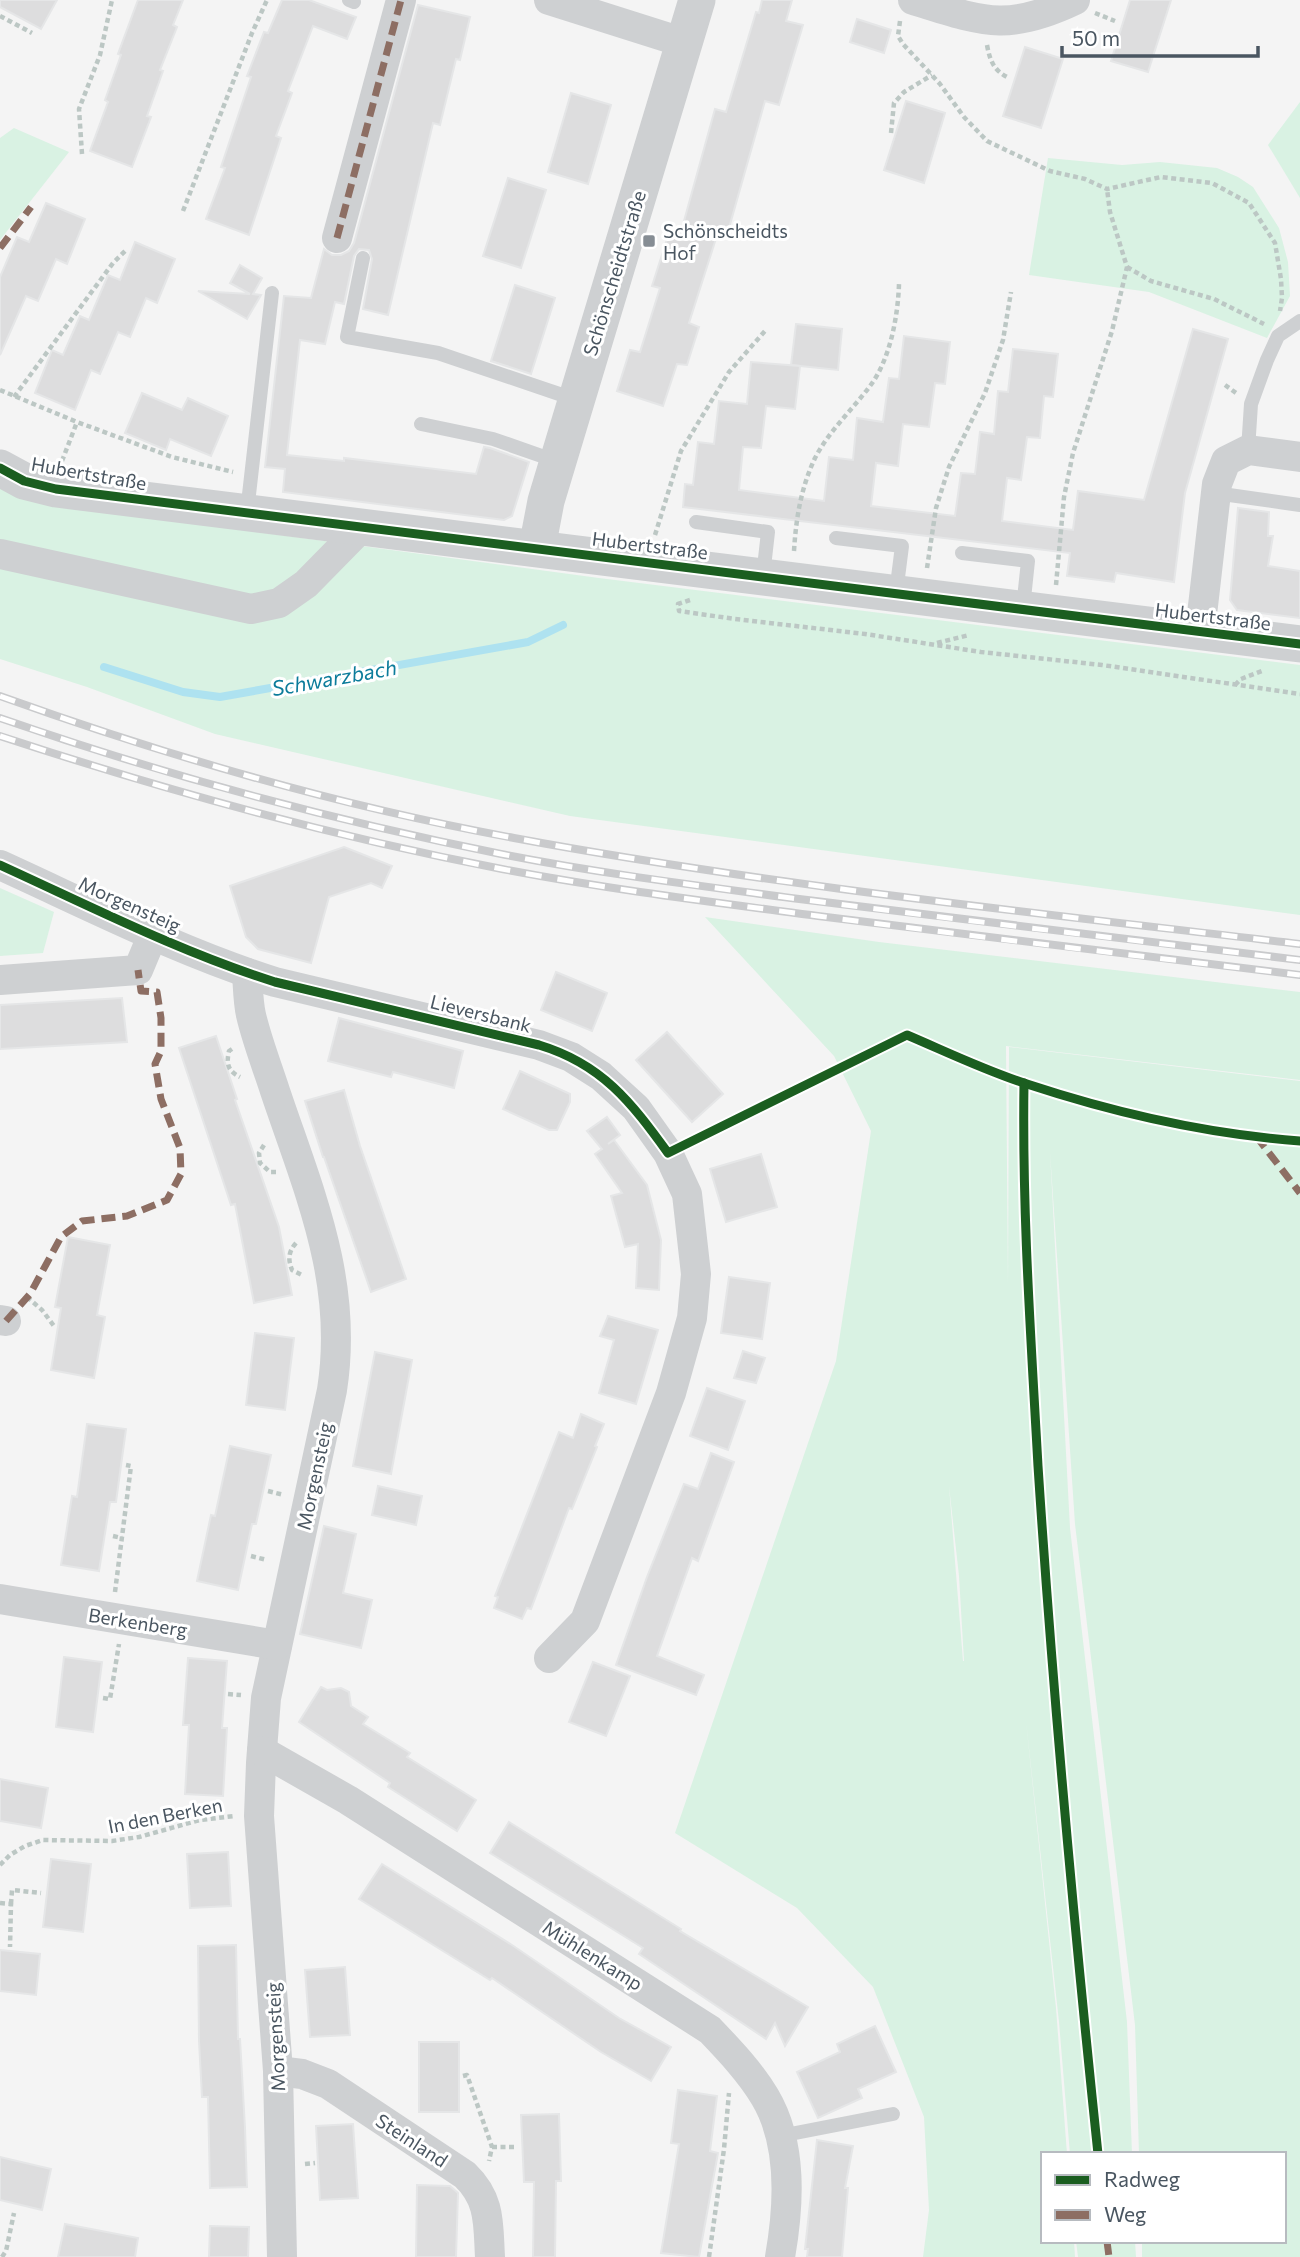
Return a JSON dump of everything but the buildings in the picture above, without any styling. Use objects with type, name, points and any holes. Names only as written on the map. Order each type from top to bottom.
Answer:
[{"type":"street","points":[[337,238],[401,0]]},
{"type":"street","points":[[549,0],[685,43]]},
{"type":"street","name":"Schönscheidtstraße","points":[[537,548],[546,501],[697,0]]},
{"type":"street","points":[[909,5],[981,20],[1010,22],[1044,15],[1075,0]]},
{"type":"street","points":[[1200,632],[1217,484],[1226,461],[1248,450],[1300,457]]},
{"type":"street","name":"Hubertstraße","points":[[0,468],[24,481],[56,489],[1300,644]]},
{"type":"street","points":[[0,554],[251,608],[279,603],[306,584],[361,528]]},
{"type":"street","name":"Morgensteig","points":[[0,865],[247,973],[250,1013],[256,1034],[323,1235],[336,1306],[337,1357],[266,1698],[259,1816],[278,2071],[282,2257]]},
{"type":"street","points":[[0,980],[138,970],[153,934]]},
{"type":"street","name":"Lieversbank","points":[[247,973],[540,1045],[571,1057],[601,1076],[636,1108],[668,1153],[687,1194],[696,1274],[692,1318],[683,1355],[671,1394],[585,1621],[549,1658]]},
{"type":"street","name":"Berkenberg","points":[[0,1599],[276,1645]]},
{"type":"street","name":"Mühlenkamp","points":[[262,1751],[359,1807],[710,2030],[737,2058],[766,2099],[780,2136],[784,2157],[786,2207],[780,2257]]},
{"type":"street","name":"Steinland","points":[[278,2071],[302,2074],[328,2084],[446,2162],[476,2186]]},
{"type":"street","points":[[476,2186],[485,2202],[490,2257]]},
{"type":"lane","points":[[363,258],[347,337],[438,353],[576,400]]},
{"type":"lane","points":[[247,514],[272,293]]},
{"type":"lane","points":[[1248,450],[1251,404],[1278,336],[1300,321]]},
{"type":"lane","points":[[421,424],[493,439],[558,461]]},
{"type":"lane","points":[[1216,493],[1300,505]]},
{"type":"lane","points":[[695,522],[768,532],[777,578]]},
{"type":"lane","points":[[836,538],[902,546],[910,595]]},
{"type":"lane","points":[[962,553],[1028,561],[1038,611]]},
{"type":"lane","points":[[780,2136],[892,2114]]},
{"type":"path","points":[[82,154],[79,108],[100,55],[112,0]]},
{"type":"path","points":[[183,211],[267,0]]},
{"type":"path","points":[[909,5],[898,36],[987,141],[1050,171],[1085,179],[1107,189],[1161,177],[1212,183],[1249,203],[1275,243],[1282,298],[1278,336]]},
{"type":"path","points":[[0,16],[32,33]]},
{"type":"path","points":[[981,20],[990,61],[999,74],[1009,78]]},
{"type":"path","points":[[891,133],[894,103],[904,92],[932,75]]},
{"type":"path","points":[[1038,611],[1073,453],[1112,331],[1127,267],[1110,212],[1107,189]]},
{"type":"path","points":[[14,397],[113,263],[126,250]]},
{"type":"path","points":[[1127,267],[1151,281],[1214,299],[1265,325],[1278,336]]},
{"type":"path","points":[[777,578],[806,480],[817,455],[872,384],[888,346],[898,304],[899,284]]},
{"type":"path","points":[[910,595],[948,467],[985,393],[994,367],[1003,340],[1011,292]]},
{"type":"path","points":[[647,563],[681,451],[729,372],[765,331]]},
{"type":"path","points":[[0,390],[173,457],[251,476]]},
{"type":"path","points":[[56,489],[60,467],[77,422]]},
{"type":"path","points":[[727,572],[719,596],[678,604],[679,611],[865,634],[981,652],[1102,665],[1300,694]]},
{"type":"path","points":[[27,1297],[42,1310],[54,1326]]},
{"type":"path","points":[[112,1618],[131,1466],[126,1465]]},
{"type":"path","points":[[113,1536],[122,1538]]},
{"type":"path","points":[[103,1698],[110,1699],[116,1660]]},
{"type":"path","points":[[10,1947],[12,1889],[41,1893]]},
{"type":"path","points":[[0,1903],[11,1904]]},
{"type":"path","points":[[463,2077],[467,2076],[492,2147],[483,2181],[476,2186]]},
{"type":"path","points":[[709,2257],[728,2106]]},
{"type":"path","points":[[492,2147],[517,2147]]},
{"type":"path","points":[[2,2257],[14,2213]]},
{"type":"green space","points":[[1300,102],[1300,198],[1268,145]]},
{"type":"green space","points":[[14,128],[69,152],[0,240],[0,138]]},
{"type":"green space","points":[[1048,158],[1122,165],[1160,162],[1217,168],[1253,187],[1279,228],[1288,262],[1290,296],[1267,338],[1149,292],[1029,275]]},
{"type":"green space","points":[[0,476],[35,502],[599,578],[1300,665],[1300,915],[570,816],[215,734],[87,687],[0,659]]},
{"type":"green space","points":[[0,888],[54,912],[43,953],[0,956]]},
{"type":"green space","points":[[705,917],[879,942],[1300,992],[1300,1080],[1006,1046],[1008,1284],[1009,1047],[1300,1081],[1300,2257],[1142,2257],[1142,2243],[1286,2243],[1286,2152],[1139,2152],[1135,2025],[1075,1524],[1050,1152],[1070,1528],[1127,2022],[1132,2152],[1070,2152],[1059,2022],[1026,1721],[1056,2008],[1067,2152],[1041,2152],[1041,2243],[1074,2243],[1075,2257],[923,2257],[929,2210],[924,2117],[873,1987],[797,1908],[675,1833],[836,1361],[871,1131],[834,1056]],"holes":[[[949,1486],[959,1576],[963,1661]]]},
{"type":"green space","points":[[1076,2243],[1135,2243],[1136,2257],[1078,2257]]},
{"type":"waterway","name":"Schwarzbach","points":[[104,667],[183,692],[220,697],[528,642],[563,625]]},
{"type":"railway","points":[[0,696],[126,739],[254,778],[383,811],[514,838],[808,884],[1300,944]]},
{"type":"railway","points":[[0,718],[124,759],[248,795],[437,841],[537,861],[791,898],[1300,960]]},
{"type":"railway","points":[[0,736],[124,775],[311,827],[541,876],[818,916],[1300,975]]},
{"type":"marked path","points":[[337,238],[401,0]]},
{"type":"marked path","points":[[0,248],[31,207]]},
{"type":"marked path","points":[[6,1321],[30,1294],[61,1237],[82,1221],[127,1216],[167,1200],[181,1174],[180,1148],[161,1099],[155,1064],[161,1051],[161,1018],[157,992],[141,991],[138,970]]},
{"type":"marked path","points":[[1256,1136],[1300,1193]]},
{"type":"marked path","points":[[1107,2243],[1109,2257]]},
{"type":"cycle path","points":[[0,468],[24,481],[56,489],[1300,644]]},
{"type":"cycle path","points":[[0,865],[170,943],[275,982],[539,1045],[561,1053],[598,1074],[628,1101],[668,1153],[907,1035],[1012,1079],[1094,1104],[1196,1128],[1300,1141]]},
{"type":"cycle path","points":[[1024,1083],[1024,1179],[1038,1466],[1065,1810],[1098,2152]]},
{"type":"place","name":"Schönscheidts Hof","points":[[649,241]]}]
